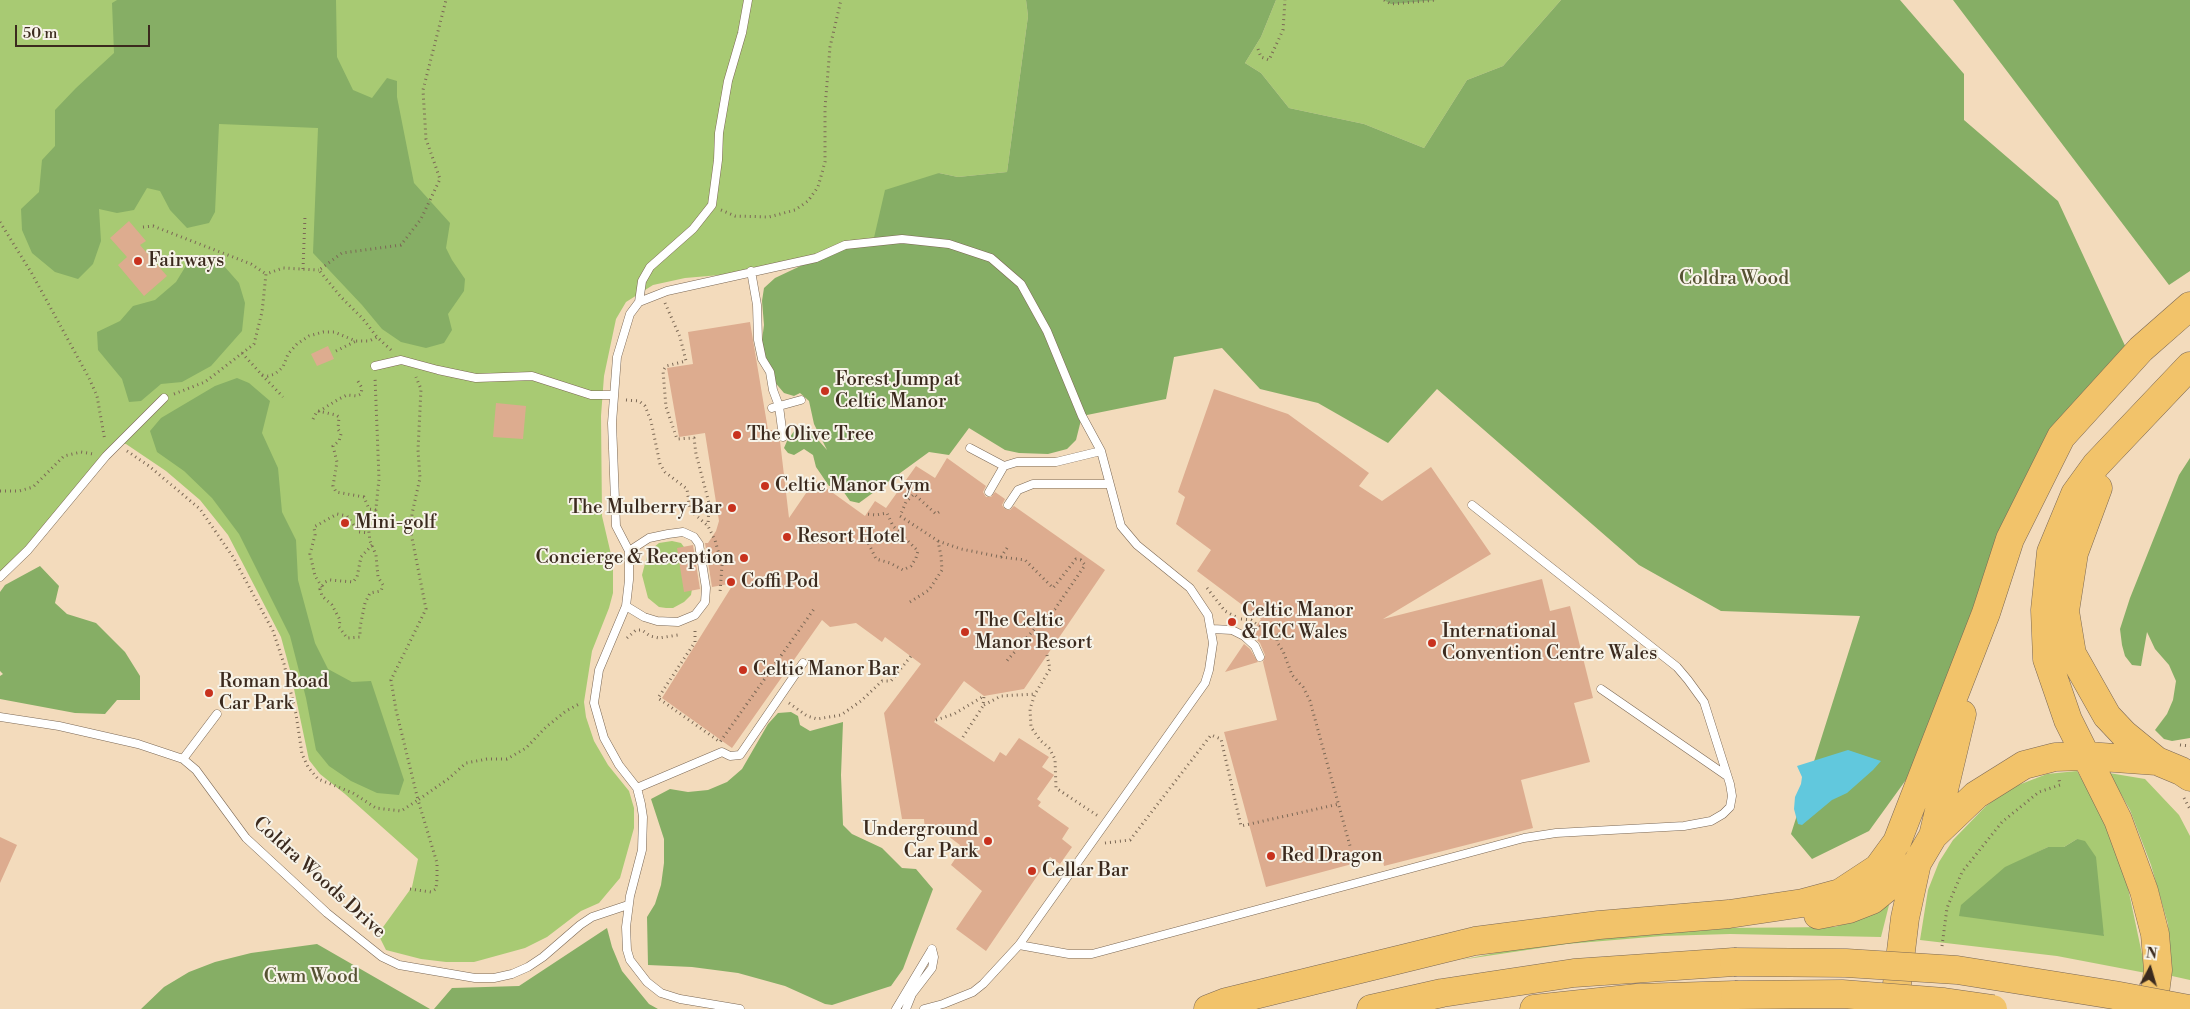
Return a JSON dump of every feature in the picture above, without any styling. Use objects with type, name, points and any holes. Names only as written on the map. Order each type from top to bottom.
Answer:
[{"type":"highway","points":[[1208,1009],[1226,1002],[1475,941],[1599,925],[1729,914],[1803,903],[1840,893],[1878,868],[1897,842],[1986,613],[2010,539],[2061,437],[2141,349],[2190,306]]},
{"type":"highway","points":[[2153,1009],[2158,970],[2155,934],[2144,891],[2118,820],[2068,720],[2047,659],[2045,610],[2051,552],[2075,494],[2096,465],[2190,366]]},
{"type":"highway","points":[[2114,447],[2074,553],[2064,611],[2072,654],[2107,716],[2124,734],[2167,753],[2181,771],[2190,777]]},
{"type":"highway","points":[[1933,836],[1986,613]]},
{"type":"highway","points":[[1894,1009],[1905,918],[1917,863],[1933,836],[1976,795],[2024,765],[2055,757],[2167,753]]},
{"type":"highway","points":[[1729,914],[1805,917],[1849,909],[1872,900],[1917,863]]},
{"type":"highway","points":[[1371,1009],[1442,993],[1574,973],[1734,962],[1846,963],[1957,970],[2189,1009]]},
{"type":"highway","points":[[1534,1009],[1637,998],[1842,994],[1944,1002],[1993,1009]]},
{"type":"lane","points":[[740,1009],[680,999],[661,993],[647,982],[636,969],[627,950],[626,927],[628,905],[638,867],[643,834],[641,804],[637,788],[619,765],[604,738],[594,703],[599,670],[626,606],[629,580],[629,551],[616,526],[613,398],[617,357],[630,314],[639,302],[642,281],[650,267],[693,228],[712,205],[728,81],[742,33],[748,0]]},
{"type":"lane","points":[[639,302],[658,295],[751,271],[816,258],[845,244],[902,239],[949,244],[991,258],[1021,284],[1047,331],[1082,416],[1101,451],[1121,526],[1137,544],[1190,588],[1208,615],[1212,629],[1212,656],[1204,683],[1019,945],[983,984],[972,992],[943,1004],[924,1009]]},
{"type":"lane","points":[[751,271],[756,296],[758,340],[762,359],[770,372],[783,437]]},
{"type":"lane","points":[[375,366],[401,360],[476,378],[532,376],[590,395],[613,398]]},
{"type":"lane","points":[[0,577],[28,550],[106,456],[164,398]]},
{"type":"lane","points":[[776,407],[801,400]]},
{"type":"lane","points":[[970,448],[1004,466]]},
{"type":"lane","points":[[990,492],[1004,466],[1017,462],[1056,462],[1101,451]]},
{"type":"lane","points":[[1008,505],[1018,490],[1033,484],[1109,484]]},
{"type":"lane","points":[[1019,945],[1069,954],[1092,954],[1539,835],[1697,824],[1711,821],[1730,807],[1732,796],[1704,702],[1677,667],[1472,505]]},
{"type":"lane","points":[[626,606],[644,617],[657,621],[678,622],[695,615],[705,602],[706,588],[699,544],[694,537],[683,532],[668,534],[650,538],[629,551]]},
{"type":"lane","points":[[1212,629],[1232,630],[1244,636],[1255,646],[1260,657]]},
{"type":"lane","points":[[637,788],[722,752],[730,756],[740,755],[778,698],[792,682],[803,663]]},
{"type":"lane","points":[[1602,689],[1727,776]]},
{"type":"lane","points":[[183,759],[217,714]]},
{"type":"lane","name":"Coldra Woods Drive","points":[[0,717],[59,726],[129,742],[183,759],[196,770],[246,838],[327,913],[382,957],[399,965],[475,978],[494,978],[512,974],[528,967],[543,957],[592,917],[628,905]]},
{"type":"lane","points":[[896,1009],[932,949],[934,957],[932,968],[912,994],[906,1009]]},
{"type":"path","points":[[266,274],[283,268],[319,270],[342,253],[401,244],[421,219],[440,179],[426,139],[424,90],[446,0]]},
{"type":"path","points":[[712,205],[735,216],[769,217],[796,210],[808,201],[818,187],[825,162],[825,108],[830,47],[841,0]]},
{"type":"path","points":[[1258,49],[1261,57],[1270,60],[1283,30],[1286,0]]},
{"type":"path","points":[[1384,0],[1391,4],[1437,0]]},
{"type":"path","points":[[303,269],[305,216]]},
{"type":"path","points":[[0,222],[32,272],[93,387],[97,396],[106,443],[118,444],[149,466],[200,509],[233,557],[273,631],[286,671],[296,714],[302,754],[308,767],[318,779],[353,793],[376,808],[401,812],[448,779],[466,763],[487,759],[507,759],[526,748],[566,712],[584,702],[594,703]]},
{"type":"path","points":[[143,227],[154,226],[251,264],[266,274]]},
{"type":"path","points":[[319,270],[340,296],[363,318],[377,337],[401,360]]},
{"type":"path","points":[[164,398],[205,382],[254,344],[262,312],[266,274]]},
{"type":"path","points":[[658,295],[673,318],[686,361],[666,366],[663,371],[666,407],[677,439],[694,438],[696,454],[709,503],[708,526]]},
{"type":"path","points":[[262,375],[275,374],[283,367],[288,354],[297,344],[309,336],[323,332],[334,332],[356,341],[369,341],[377,337]]},
{"type":"path","points":[[336,352],[356,341]]},
{"type":"path","points":[[242,353],[282,397]]},
{"type":"path","points":[[410,890],[431,892],[436,889],[437,879],[436,862],[418,800],[396,710],[391,680],[426,609],[411,533],[412,514],[420,478],[418,450],[421,389],[414,373],[415,364]]},
{"type":"path","points":[[372,545],[361,557],[357,577],[353,582],[330,580],[325,582],[322,587],[322,596],[332,605],[340,620],[339,627],[347,638],[360,637],[365,603],[370,594],[381,591],[383,585],[378,577],[376,555],[368,525],[375,518],[379,479],[375,366]]},
{"type":"path","points":[[313,419],[318,412],[347,395],[357,396],[361,394],[362,388],[356,378]]},
{"type":"path","points":[[613,398],[639,401],[645,406],[651,421],[660,464],[665,472],[686,489],[690,510],[708,526],[715,540],[722,565],[719,595]]},
{"type":"path","points":[[318,412],[339,417],[338,429],[341,434],[339,441],[333,446],[337,462],[333,486],[336,492],[364,497],[369,509],[376,510]]},
{"type":"path","points":[[0,491],[20,491],[33,487],[64,456],[81,452],[106,456]]},
{"type":"path","points":[[939,512],[936,514],[914,494],[906,502],[900,516],[938,541],[1000,557],[1025,560],[1053,588],[1076,559],[1081,560],[1085,565],[1055,609],[1044,618],[1005,663]]},
{"type":"path","points":[[862,530],[876,559],[890,562],[903,570],[911,566],[916,558],[918,551],[894,526],[886,513],[866,514]]},
{"type":"path","points":[[322,587],[315,576],[310,554],[315,535],[314,527],[337,514],[347,516],[360,532],[369,533]]},
{"type":"path","points":[[910,602],[929,590],[942,570],[938,541]]},
{"type":"path","points":[[1000,557],[1009,545]]},
{"type":"path","points":[[695,631],[695,642],[658,698],[720,742],[814,609]]},
{"type":"path","points":[[688,633],[695,631],[699,626]]},
{"type":"path","points":[[622,645],[636,630],[642,630],[650,636],[659,638],[668,638],[681,634]]},
{"type":"path","points":[[1047,655],[1050,668],[1035,694],[1030,709],[1031,727],[1040,740],[1049,748],[1055,759],[1056,788],[1106,822]]},
{"type":"path","points":[[778,698],[807,716],[817,719],[841,715],[861,702],[882,681],[891,681],[911,656]]},
{"type":"path","points":[[983,706],[1001,696],[1035,694]]},
{"type":"path","points":[[936,720],[954,714],[984,696],[983,706],[961,740]]},
{"type":"path","points":[[1090,845],[1130,840],[1211,735],[1221,739],[1240,826],[1339,804]]},
{"type":"path","points":[[2167,753],[2190,746]]},
{"type":"path","points":[[1944,952],[1941,943],[1947,908],[1962,872],[2002,822],[2038,792],[2060,785],[2055,757]]},
{"type":"green space","points":[[0,0],[1026,0],[1028,16],[1007,172],[958,177],[939,173],[873,242],[816,258],[743,273],[685,278],[653,285],[626,302],[616,319],[604,376],[601,416],[602,516],[613,563],[613,593],[592,651],[584,702],[586,717],[594,741],[608,765],[629,791],[634,808],[634,828],[620,878],[599,903],[581,911],[547,937],[525,948],[474,962],[446,962],[421,959],[386,950],[378,934],[412,887],[418,859],[320,774],[309,760],[281,637],[228,535],[200,500],[166,471],[126,444],[118,444],[0,577]]},
{"type":"green space","points":[[117,0],[336,0],[337,57],[353,90],[372,98],[387,78],[397,81],[397,97],[414,183],[450,223],[446,248],[465,279],[464,291],[448,314],[452,330],[444,343],[426,348],[401,342],[382,329],[313,253],[318,128],[219,124],[215,212],[209,223],[187,228],[170,210],[160,191],[147,188],[134,210],[117,213],[99,209],[101,241],[93,264],[78,279],[55,272],[32,253],[22,230],[21,209],[39,192],[42,160],[55,146],[55,110],[114,53],[112,3]]},
{"type":"green space","name":"Coldra Wood","points":[[1026,0],[1276,0],[1261,37],[1245,63],[1261,73],[1289,108],[1364,124],[1424,148],[1467,80],[1503,66],[1561,0],[1900,0],[1964,74],[1964,120],[2058,201],[2127,350],[2072,406],[1916,766],[1869,831],[1812,859],[1791,834],[1860,616],[1721,611],[1639,565],[1437,389],[1388,443],[1318,403],[1260,389],[1222,348],[1174,357],[1166,399],[1082,416],[1076,440],[1067,449],[1048,454],[1019,453],[1005,450],[969,428],[949,455],[929,452],[859,503],[850,501],[841,485],[829,486],[816,467],[813,455],[804,449],[794,455],[788,453],[784,448],[787,441],[797,427],[804,424],[827,450],[814,424],[809,401],[800,393],[794,396],[784,393],[773,380],[774,374],[761,348],[764,325],[762,301],[764,288],[775,278],[845,245],[873,242],[885,190],[939,173],[958,177],[1007,172],[1028,16]]},
{"type":"green space","points":[[1276,0],[1561,0],[1503,66],[1467,80],[1424,148],[1364,124],[1289,108],[1261,73],[1245,63],[1261,37]]},
{"type":"green space","points":[[1384,0],[1437,0],[1391,4]]},
{"type":"green space","points":[[1953,0],[2190,0],[2190,271],[2169,285]]},
{"type":"green space","points":[[201,258],[224,266],[239,283],[245,303],[242,331],[211,366],[182,382],[161,384],[141,401],[129,402],[122,379],[98,350],[97,332],[120,321],[133,306],[155,300],[176,282],[187,264]]},
{"type":"green space","points":[[237,378],[249,383],[270,401],[262,433],[278,468],[282,512],[296,540],[298,580],[315,643],[328,669],[352,682],[371,681],[404,780],[399,795],[377,793],[351,781],[329,766],[316,750],[306,698],[290,636],[239,534],[212,498],[184,471],[157,452],[150,431],[161,418],[215,386]]},
{"type":"green space","points":[[2190,458],[2190,738],[2172,741],[2164,739],[2155,730],[2167,714],[2173,700],[2176,681],[2169,665],[2155,649],[2147,632],[2141,666],[2132,665],[2125,656],[2120,629],[2130,598],[2179,475]]},
{"type":"green space","points":[[672,541],[681,543],[684,547],[692,589],[691,595],[684,602],[673,608],[659,607],[648,598],[642,575],[648,552],[659,543]]},
{"type":"green space","points":[[40,566],[59,586],[55,603],[67,614],[96,623],[125,652],[140,676],[140,700],[117,700],[105,714],[75,713],[0,699],[0,676],[3,674],[0,671],[0,592],[5,585]]},
{"type":"green space","points":[[791,712],[798,716],[800,725],[810,731],[843,722],[841,775],[843,825],[852,834],[882,848],[902,868],[916,869],[933,889],[903,969],[891,986],[832,1005],[825,1004],[785,986],[738,973],[692,967],[648,965],[647,917],[655,904],[661,885],[664,863],[664,839],[651,799],[670,789],[688,792],[708,790],[727,782],[742,769],[768,724],[778,713]]},
{"type":"green space","points":[[2077,771],[2108,825],[2128,888],[2146,973],[2057,956],[1920,940],[1928,890],[1939,862],[1953,840],[1985,807],[2008,789],[2047,774]],"holes":[[[2077,839],[2104,935],[2018,862],[2048,847],[2064,847]]]},
{"type":"green space","points":[[2109,773],[2145,779],[2179,815],[2190,836],[2190,980],[2172,976],[2168,924],[2151,865],[2130,810]]},
{"type":"green space","points":[[2077,839],[2085,841],[2096,857],[2104,936],[1959,916],[1961,905],[2005,867],[2048,847],[2064,847]]},
{"type":"green space","points":[[1890,901],[1881,937],[1730,934],[1662,936],[1567,944],[1460,960],[1552,942],[1720,928],[1835,927],[1864,917]]},
{"type":"green space","points":[[607,928],[612,947],[622,971],[649,1004],[658,1009],[434,1009],[452,988],[519,986]]},
{"type":"green space","name":"Cwm Wood","points":[[317,944],[430,1009],[141,1009],[164,987],[189,972],[215,962],[251,953]]},
{"type":"water","points":[[1848,750],[1881,761],[1847,793],[1832,800],[1802,825],[1798,824],[1794,809],[1795,797],[1802,777],[1797,766]]},
{"type":"building","name":"Fairways","points":[[129,221],[146,241],[140,245],[167,276],[144,296],[118,265],[127,257],[110,238]]},
{"type":"building","name":"The Celtic Manor Resort","points":[[750,322],[768,430],[776,430],[780,441],[789,518],[815,480],[865,516],[875,501],[886,508],[916,466],[935,478],[947,458],[986,486],[983,492],[986,497],[991,497],[995,492],[1005,499],[1002,505],[1005,509],[1010,510],[1014,506],[1105,570],[1024,689],[984,696],[964,681],[934,722],[994,762],[1000,752],[1006,756],[1019,738],[1049,757],[1042,767],[1054,775],[1037,799],[1041,802],[1038,806],[1069,828],[1062,839],[1072,847],[1060,864],[1050,857],[986,951],[956,929],[982,891],[951,865],[959,853],[957,852],[960,845],[940,830],[925,831],[924,819],[902,819],[884,713],[921,664],[885,637],[882,642],[856,623],[830,627],[822,620],[732,748],[662,698],[734,583],[712,587],[705,543],[708,543],[716,531],[719,521],[705,433],[679,437],[667,368],[693,364],[688,332]]},
{"type":"building","points":[[328,346],[334,359],[317,366],[311,354]]},
{"type":"building","name":"International Convention Centre Wales","points":[[1214,389],[1288,414],[1369,473],[1359,486],[1382,501],[1431,467],[1491,554],[1383,619],[1542,579],[1550,611],[1570,606],[1593,698],[1574,703],[1590,762],[1521,780],[1533,828],[1384,866],[1382,856],[1266,887],[1224,732],[1277,720],[1263,662],[1265,655],[1260,643],[1251,634],[1261,619],[1197,571],[1211,550],[1176,524],[1185,497],[1178,492]]},
{"type":"building","points":[[496,403],[526,406],[523,439],[493,437]]},
{"type":"building","points":[[693,545],[700,589],[684,592],[677,548]]},
{"type":"building","points":[[1244,644],[1250,649],[1258,662],[1225,672]]},
{"type":"building","points":[[0,837],[17,845],[0,883]]},
{"type":"place","name":"Fairways","points":[[138,261]]},
{"type":"place","name":"Forest Jump at Celtic Manor","points":[[825,391]]},
{"type":"place","name":"The Olive Tree","points":[[737,435]]},
{"type":"place","name":"Celtic Manor Gym","points":[[765,486]]},
{"type":"place","name":"The Mulberry Bar","points":[[732,508]]},
{"type":"place","name":"Mini-golf","points":[[345,523]]},
{"type":"place","name":"Resort Hotel","points":[[787,537]]},
{"type":"place","name":"Concierge & Reception","points":[[744,558]]},
{"type":"place","name":"Coffi Pod","points":[[731,582]]},
{"type":"place","name":"Celtic Manor & ICC Wales","points":[[1232,622]]},
{"type":"place","name":"The Celtic Manor Resort","points":[[965,632]]},
{"type":"place","name":"International Convention Centre Wales","points":[[1432,643]]},
{"type":"place","name":"Celtic Manor Bar","points":[[743,670]]},
{"type":"place","name":"Roman Road Car Park","points":[[209,693]]},
{"type":"place","name":"Underground Car Park","points":[[988,841]]},
{"type":"place","name":"Red Dragon","points":[[1271,856]]},
{"type":"place","name":"Cellar Bar","points":[[1032,871]]}]
